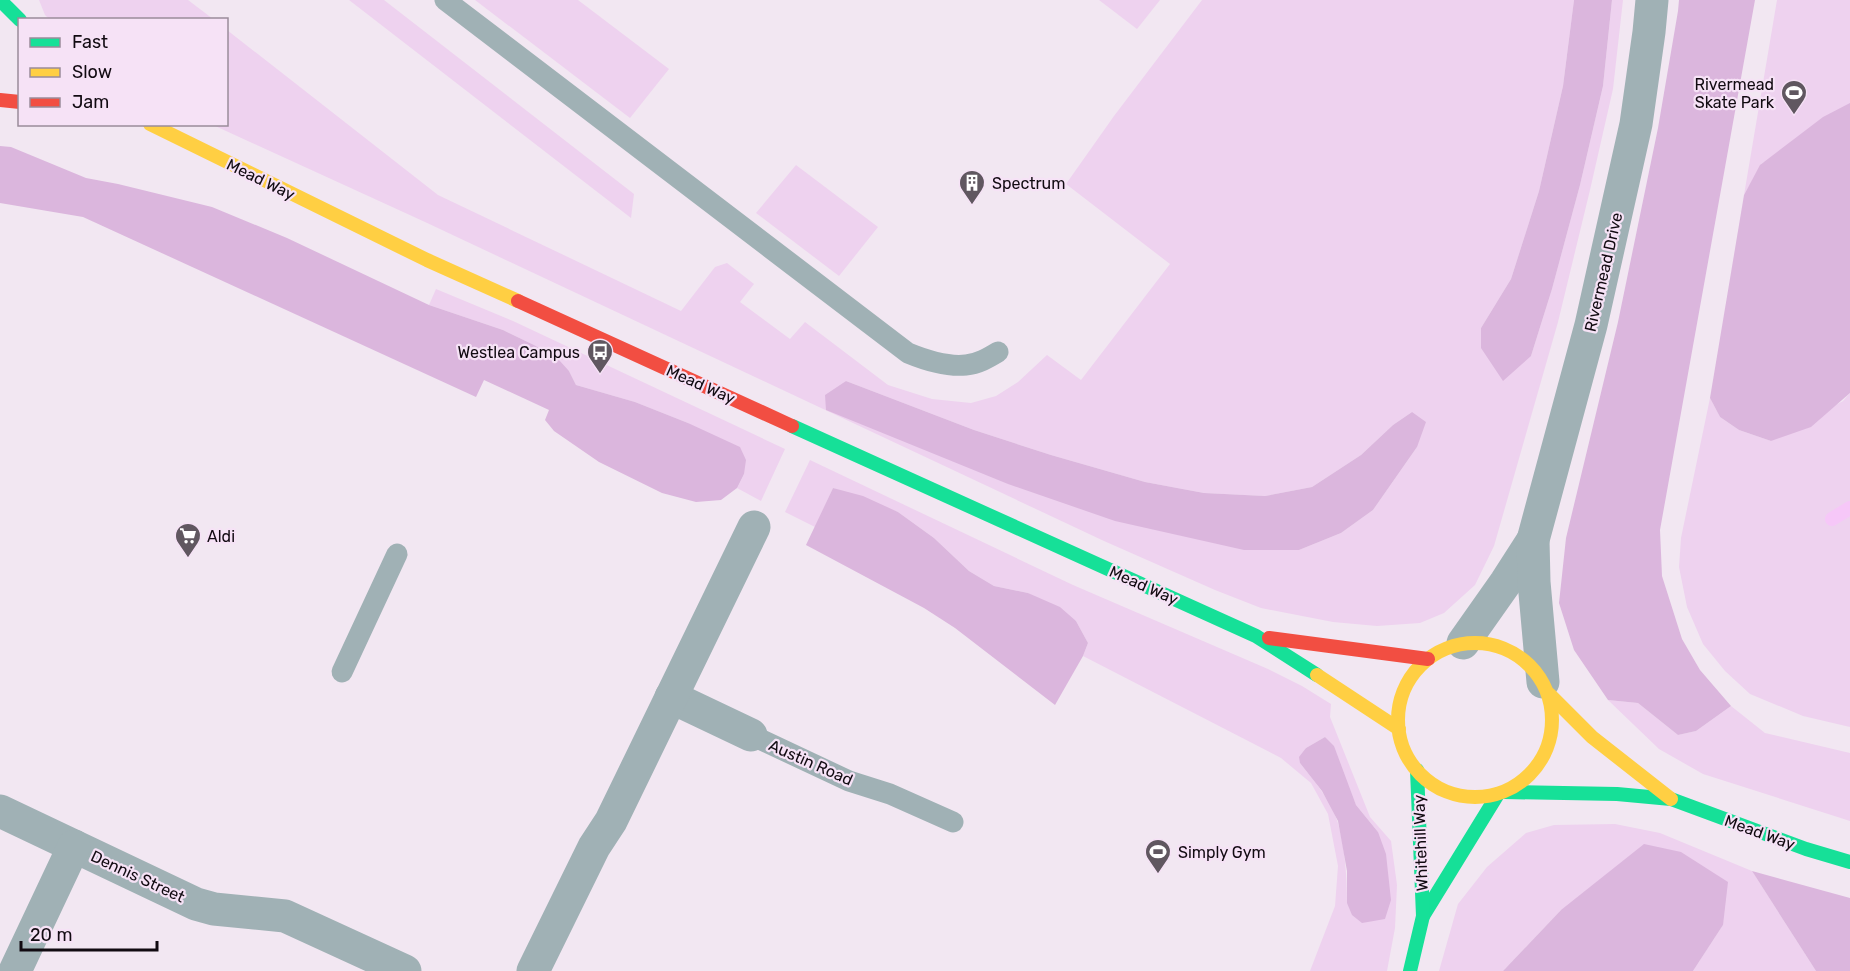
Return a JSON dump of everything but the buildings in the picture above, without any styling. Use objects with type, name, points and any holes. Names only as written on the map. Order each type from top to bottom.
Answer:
[{"type":"main road","points":[[0,0],[18,18]]},
{"type":"main road","points":[[0,100],[18,102]]},
{"type":"main road","name":"Mead Way","points":[[154,126],[427,260],[1256,636],[1399,729]]},
{"type":"main road","name":"Mead Way","points":[[1256,636],[1312,645],[1428,658]]},
{"type":"main road","points":[[1486,642],[1508,649],[1527,661],[1546,688],[1553,721],[1550,744],[1540,764],[1525,780],[1501,793],[1483,797],[1462,796],[1442,790],[1424,778],[1410,763],[1402,745],[1398,723],[1400,700],[1409,679],[1428,658],[1442,649],[1463,643],[1486,642]]},
{"type":"main road","name":"Mead Way","points":[[1546,688],[1593,737],[1671,799]]},
{"type":"main road","name":"Whitehill Way","points":[[1410,971],[1423,916],[1417,770]]},
{"type":"main road","name":"Mead Way","points":[[1501,793],[1617,794],[1671,799],[1806,849],[1850,862]]},
{"type":"main road","name":"Whitehill Way","points":[[1423,916],[1501,793]]},
{"type":"street","name":"Rivermead Drive","points":[[1533,540],[1591,325],[1636,124],[1652,0]]},
{"type":"street","points":[[532,971],[594,847],[611,821],[754,527]]},
{"type":"street","points":[[1463,643],[1533,540]]},
{"type":"street","points":[[1533,540],[1535,593],[1546,688]]},
{"type":"street","name":"Austin Road","points":[[671,697],[752,735]]},
{"type":"street","name":"Dennis Street","points":[[0,811],[196,904],[214,909],[285,916],[405,971]]},
{"type":"street","name":"Dennis Street","points":[[15,971],[74,846]]},
{"type":"lane","points":[[445,0],[908,352],[921,358],[965,365],[981,362],[998,352]]},
{"type":"lane","points":[[342,672],[397,554]]},
{"type":"lane","name":"Austin Road","points":[[752,735],[849,781],[890,794],[953,822]]},
{"type":"shaded area","points":[[39,0],[188,0],[212,18],[48,18]]},
{"type":"shaded area","points":[[349,0],[384,0],[634,194],[631,218]]},
{"type":"shaded area","points":[[475,0],[578,0],[669,69],[630,118]]},
{"type":"shaded area","points":[[1099,0],[1160,0],[1137,29]]},
{"type":"shaded area","points":[[1202,0],[1574,0],[1563,86],[1539,191],[1511,279],[1481,328],[1531,356],[1580,185],[1603,86],[1612,0],[1623,0],[1613,89],[1590,190],[1558,322],[1494,546],[1475,585],[1444,613],[1420,623],[1377,626],[1333,622],[1261,608],[1215,590],[1104,541],[215,126],[228,126],[228,31],[438,195],[681,311],[715,267],[727,263],[754,284],[740,302],[790,339],[805,322],[888,385],[932,399],[971,403],[996,396],[1018,382],[1047,355],[1081,380],[1170,264],[1066,184],[1114,116]],"holes":[[[846,381],[974,430],[1145,482],[1204,493],[1265,496],[1312,487],[1361,455],[1393,425],[1412,412],[1417,447],[1373,510],[1341,533],[1299,550],[827,410]]]},
{"type":"shaded area","points":[[1574,0],[1612,0],[1603,86],[1580,185],[1531,356],[1503,381],[1481,348],[1481,328],[1511,279],[1539,191],[1563,86]]},
{"type":"shaded area","points":[[1679,0],[1755,0],[1660,530],[1662,576],[1682,639],[1700,670],[1731,706],[1696,731],[1678,735],[1638,703],[1608,700],[1574,650],[1559,603],[1566,538],[1618,322],[1658,128]]},
{"type":"shaded area","name":"Rivermead Skate Park","points":[[1777,0],[1850,0],[1850,134],[1762,163],[1744,195]]},
{"type":"shaded area","points":[[1850,103],[1850,393],[1811,427],[1771,441],[1739,430],[1720,417],[1710,398],[1744,195],[1760,165],[1823,117]]},
{"type":"shaded area","points":[[0,146],[11,147],[86,178],[212,207],[287,238],[429,305],[503,330],[559,360],[569,371],[576,385],[635,402],[740,447],[746,460],[744,474],[737,488],[721,500],[696,502],[662,493],[599,462],[554,431],[545,420],[549,410],[484,380],[476,397],[83,217],[0,203]]},
{"type":"shaded area","points":[[796,165],[878,227],[839,276],[756,213]]},
{"type":"shaded area","points":[[436,289],[513,321],[785,449],[761,501],[737,488],[744,474],[688,423],[635,402],[576,385],[569,371],[534,345],[503,330],[429,305]]},
{"type":"shaded area","points":[[846,381],[974,430],[1051,455],[1145,482],[1204,493],[1265,496],[1312,487],[1361,455],[1393,425],[1412,412],[1426,422],[1417,447],[1373,510],[1341,533],[1299,550],[1244,550],[1115,521],[1008,484],[826,410],[825,395]]},
{"type":"shaded area","points":[[1850,393],[1850,727],[1803,716],[1750,694],[1725,671],[1703,644],[1687,607],[1679,567],[1681,538],[1710,398],[1720,417],[1739,430],[1771,441],[1843,401]]},
{"type":"shaded area","points":[[810,460],[1073,585],[1268,669],[1331,704],[1330,717],[1370,817],[1391,841],[1397,885],[1395,928],[1387,971],[1310,971],[1335,906],[1338,866],[1328,814],[1311,783],[1281,758],[1083,656],[1088,643],[1076,621],[1028,593],[994,586],[969,571],[934,538],[898,512],[833,488],[815,527],[785,512]],"holes":[[[1325,737],[1356,805],[1378,832],[1347,903],[1345,863],[1338,823],[1327,799],[1300,763],[1306,748]]]},
{"type":"shaded area","points":[[833,488],[863,496],[898,512],[934,538],[969,571],[994,586],[1028,593],[1060,607],[1076,621],[1088,643],[1055,705],[955,628],[924,608],[806,545]]},
{"type":"shaded area","points":[[1608,700],[1638,703],[1678,735],[1696,731],[1731,706],[1765,733],[1850,753],[1850,821],[1703,774],[1659,749]]},
{"type":"shaded area","points":[[1325,737],[1334,746],[1356,805],[1378,832],[1386,854],[1391,900],[1385,919],[1362,923],[1352,915],[1347,903],[1347,871],[1338,821],[1322,791],[1300,763],[1299,757],[1306,748]]},
{"type":"shaded area","points":[[1615,824],[1660,833],[1752,871],[1816,971],[1693,971],[1723,925],[1561,910],[1503,971],[1439,971],[1458,904],[1487,867],[1526,833],[1554,825]]},
{"type":"shaded area","points":[[1644,844],[1681,852],[1728,882],[1723,925],[1693,971],[1503,971],[1561,910]]},
{"type":"shaded area","points":[[1752,871],[1850,898],[1850,971],[1816,971]]},
{"type":"waterway","points":[[1832,519],[1850,508]]},
{"type":"traffic: fast","points":[[0,0],[18,18]]},
{"type":"traffic: fast","points":[[792,426],[1256,636],[1317,675]]},
{"type":"traffic: fast","points":[[1410,971],[1423,916],[1417,770]]},
{"type":"traffic: fast","points":[[1505,792],[1617,794],[1671,799],[1806,849],[1850,862]]},
{"type":"traffic: fast","points":[[1423,916],[1498,794]]},
{"type":"traffic: slow","points":[[154,126],[427,260],[518,301]]},
{"type":"traffic: slow","points":[[1475,643],[1505,648],[1530,665],[1547,690],[1552,720],[1547,750],[1530,775],[1505,792],[1475,797],[1445,792],[1420,775],[1403,750],[1398,720],[1403,690],[1420,665],[1445,648],[1475,643]]},
{"type":"traffic: slow","points":[[1317,675],[1399,729]]},
{"type":"traffic: slow","points":[[1549,694],[1592,737],[1671,799]]},
{"type":"traffic: jam","points":[[0,100],[18,102]]},
{"type":"traffic: jam","points":[[518,301],[792,426]]},
{"type":"traffic: jam","points":[[1269,638],[1428,659]]},
{"type":"place","name":"Rivermead Skate Park","points":[[1794,116]]},
{"type":"place","name":"Spectrum","points":[[972,206]]},
{"type":"place","name":"Westlea Campus","points":[[600,375]]},
{"type":"place","name":"Aldi","points":[[188,559]]},
{"type":"place","name":"Simply Gym","points":[[1158,875]]}]
